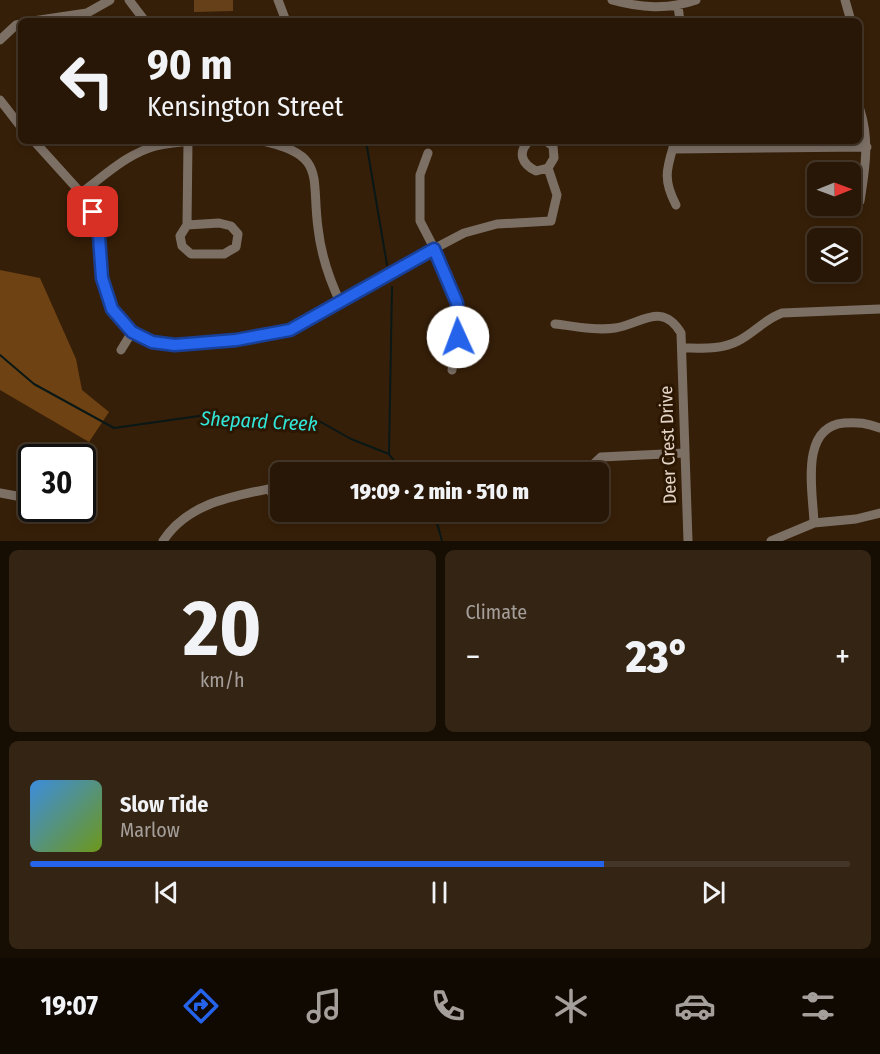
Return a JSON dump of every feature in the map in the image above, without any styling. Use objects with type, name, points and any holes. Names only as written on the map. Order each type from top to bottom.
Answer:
[{"type":"street","points":[[58,18],[87,13],[110,0]]},
{"type":"street","points":[[129,0],[143,18]]},
{"type":"street","points":[[278,0],[285,18]]},
{"type":"street","points":[[612,0],[650,8],[678,6],[696,0]]},
{"type":"street","points":[[845,0],[850,18]]},
{"type":"street","points":[[678,6],[680,18]]},
{"type":"street","points":[[0,40],[18,25]]},
{"type":"street","points":[[0,100],[18,123]]},
{"type":"street","points":[[861,193],[867,147],[867,134],[862,117]]},
{"type":"street","points":[[37,144],[81,192],[93,212],[99,237],[102,278],[112,309],[132,332],[152,342],[175,345],[236,340],[290,330],[341,304],[386,274],[464,233],[496,224],[551,221],[557,195],[548,168]]},
{"type":"street","points":[[81,192],[122,162],[155,146],[168,144]]},
{"type":"street","points":[[187,225],[219,223],[231,226],[238,234],[236,247],[224,254],[191,254],[182,246],[180,236],[187,225],[188,144]]},
{"type":"street","points":[[277,144],[286,146],[303,158],[314,173],[318,193],[318,226],[327,274],[341,304]]},
{"type":"street","points":[[527,144],[522,157],[526,166],[536,171],[548,168],[554,158],[553,146],[550,144]]},
{"type":"street","points":[[676,205],[667,188],[667,165],[674,145],[867,147]]},
{"type":"street","points":[[428,153],[420,175],[420,221],[457,303],[458,337],[452,370]]},
{"type":"street","points":[[682,348],[726,346],[750,334],[769,318],[782,313],[880,309]]},
{"type":"street","name":"Deer Crest Drive","points":[[555,324],[593,329],[617,328],[651,316],[664,317],[675,323],[681,333],[682,348],[688,541]]},
{"type":"street","points":[[121,350],[132,332]]},
{"type":"street","points":[[814,523],[812,459],[814,444],[822,433],[840,423],[866,422],[880,428]]},
{"type":"street","points":[[596,462],[601,457],[685,453]]},
{"type":"street","points":[[162,541],[170,530],[190,513],[212,503],[268,489],[270,491]]},
{"type":"street","points":[[0,493],[18,496]]},
{"type":"street","points":[[775,540],[814,523],[880,513]]},
{"type":"shaded area","points":[[194,0],[233,0],[233,11],[194,12]]},
{"type":"shaded area","points":[[0,270],[40,278],[76,359],[82,390],[109,412],[89,442],[0,390]]},
{"type":"waterway","name":"Shepard Creek","points":[[367,144],[387,265]]},
{"type":"waterway","name":"Shepard Creek","points":[[392,287],[389,454],[395,462]]},
{"type":"waterway","name":"Shepard Creek","points":[[0,355],[34,384],[114,428],[206,415],[319,421],[351,439],[389,454]]},
{"type":"waterway","name":"Shepard Creek","points":[[437,522],[442,541]]},
{"type":"route","points":[[93,212],[99,237],[102,278],[112,309],[132,332],[152,342],[175,345],[236,340],[290,330],[341,304],[386,274],[434,249],[448,275],[457,303],[458,337]]}]
